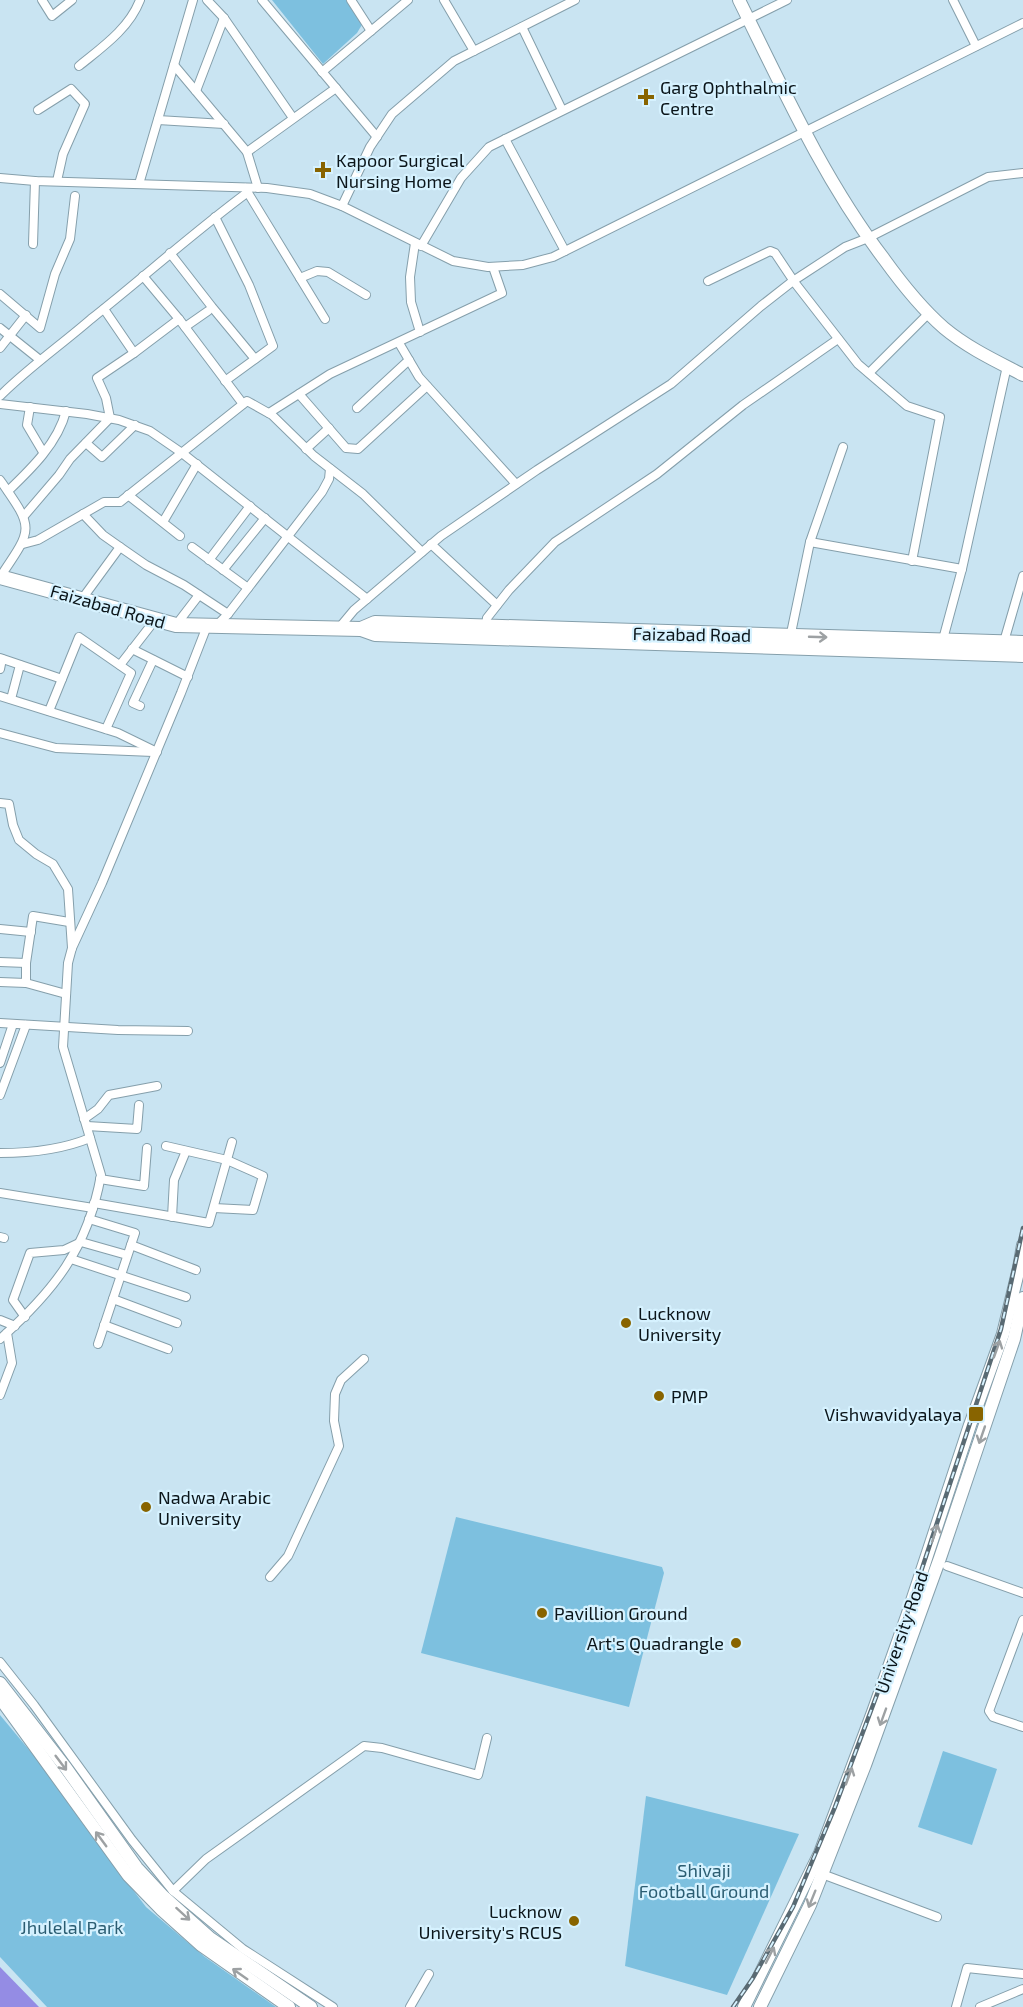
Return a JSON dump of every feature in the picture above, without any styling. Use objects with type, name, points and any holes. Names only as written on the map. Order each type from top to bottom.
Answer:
[{"type":"main road","points":[[739,0],[832,183],[868,238],[908,291],[945,328],[973,348],[1023,375]]},
{"type":"main road","name":"Faizabad Road","points":[[0,577],[176,625],[362,629],[375,634],[485,632],[1002,648],[1023,643]]},
{"type":"main road","name":"Faizabad Road","points":[[1002,648],[1023,655]]},
{"type":"main road","name":"University Road","points":[[760,2007],[810,1905],[822,1874],[834,1830],[970,1425],[1003,1334],[1023,1245]]},
{"type":"main road","name":"University Road","points":[[744,2007],[865,1765],[940,1558],[1014,1339],[1023,1298]]},
{"type":"main road","points":[[0,1683],[66,1768],[137,1868],[163,1896],[210,1938],[310,2007]]},
{"type":"main road","points":[[0,1698],[128,1875],[201,1945],[289,2007]]},
{"type":"street","points":[[42,0],[52,16],[72,0]]},
{"type":"street","points":[[79,66],[112,39],[140,0]]},
{"type":"street","points":[[139,184],[193,0]]},
{"type":"street","points":[[207,0],[224,18],[293,118]]},
{"type":"street","points":[[262,0],[377,137]]},
{"type":"street","points":[[351,0],[371,31]]},
{"type":"street","points":[[322,72],[408,0]]},
{"type":"street","points":[[444,0],[474,51]]},
{"type":"street","points":[[342,206],[370,147],[392,114],[454,61],[575,0]]},
{"type":"street","points":[[420,332],[411,302],[410,277],[418,244],[461,178],[489,147],[787,0]]},
{"type":"street","points":[[953,0],[976,46]]},
{"type":"street","points":[[196,91],[224,18]]},
{"type":"street","points":[[0,178],[246,190],[258,188],[310,194],[342,206],[453,261],[493,267],[523,265],[554,257],[1023,23]]},
{"type":"street","points":[[522,27],[562,110]]},
{"type":"street","points":[[174,65],[247,152],[258,188]]},
{"type":"street","points":[[247,152],[336,88]]},
{"type":"street","points":[[38,110],[71,89],[85,104],[63,154],[57,181]]},
{"type":"street","points":[[158,120],[224,124]]},
{"type":"street","points":[[505,139],[565,251]]},
{"type":"street","points":[[339,628],[354,610],[432,544],[516,484],[671,384],[761,306],[793,281],[844,247],[868,238],[988,177],[1023,173]]},
{"type":"street","points":[[33,244],[35,181]]},
{"type":"street","points":[[0,396],[40,360],[246,190]]},
{"type":"street","points":[[246,190],[325,319]]},
{"type":"street","points":[[0,294],[40,328],[55,274],[70,238],[75,196]]},
{"type":"street","points":[[215,217],[249,285],[273,346],[225,381]]},
{"type":"street","points":[[708,281],[770,251],[775,253],[793,281],[858,364],[907,406],[940,417],[912,561]]},
{"type":"street","points":[[170,253],[255,359]]},
{"type":"street","points":[[269,413],[330,374],[502,293],[493,267]]},
{"type":"street","points":[[300,278],[317,271],[328,272],[366,295]]},
{"type":"street","points":[[143,276],[179,319],[243,404]]},
{"type":"street","points":[[104,309],[134,353]]},
{"type":"street","points":[[185,327],[208,311]]},
{"type":"street","points":[[869,373],[929,313]]},
{"type":"street","points":[[0,348],[26,315]]},
{"type":"street","points":[[110,418],[106,398],[97,378],[179,319]]},
{"type":"street","points":[[0,328],[40,360]]},
{"type":"street","points":[[485,632],[487,618],[497,605],[555,542],[657,474],[743,405],[838,339]]},
{"type":"street","points":[[399,343],[427,386],[516,484]]},
{"type":"street","points":[[357,408],[409,360]]},
{"type":"street","points":[[941,646],[962,569],[1007,366]]},
{"type":"street","points":[[299,394],[346,448],[358,449],[427,386]]},
{"type":"street","points":[[22,544],[38,540],[104,502],[120,502],[247,401],[269,413],[330,469],[363,494],[422,552]]},
{"type":"street","points":[[0,404],[110,418],[150,431],[182,453],[368,599]]},
{"type":"street","points":[[30,407],[27,426],[43,452]]},
{"type":"street","points":[[8,491],[30,470],[62,428],[66,411]]},
{"type":"street","points":[[24,516],[59,475],[69,459],[110,418]]},
{"type":"street","points":[[86,443],[102,457],[135,425]]},
{"type":"street","points":[[306,448],[329,428]]},
{"type":"street","points":[[790,642],[810,542],[843,447]]},
{"type":"street","points":[[163,522],[197,465]]},
{"type":"street","points":[[0,1395],[12,1363],[3,1336],[25,1317],[63,1272],[81,1242],[94,1206],[100,1179],[63,1047],[68,963],[72,948],[212,626],[228,614],[322,492],[329,479],[330,469]]},
{"type":"street","points":[[0,480],[24,516],[26,528],[22,544],[0,577]]},
{"type":"street","points":[[128,495],[180,536]]},
{"type":"street","points":[[209,560],[250,506]]},
{"type":"street","points":[[83,514],[103,535],[146,565],[228,614]]},
{"type":"street","points":[[223,570],[265,518]]},
{"type":"street","points":[[810,542],[962,569]]},
{"type":"street","points":[[432,544],[497,605]]},
{"type":"street","points":[[82,599],[120,547]]},
{"type":"street","points":[[192,547],[248,588]]},
{"type":"street","points":[[1002,648],[1023,576]]},
{"type":"street","points":[[176,625],[199,595]]},
{"type":"street","points":[[120,666],[155,620]]},
{"type":"street","points":[[49,711],[80,637],[131,673],[106,729]]},
{"type":"street","points":[[132,649],[188,677]]},
{"type":"street","points":[[0,669],[1,658],[62,679]]},
{"type":"street","points":[[120,698],[137,705],[153,660]]},
{"type":"street","points":[[11,699],[20,664]]},
{"type":"street","points":[[1,698],[11,699],[106,729],[157,752]]},
{"type":"street","points":[[0,733],[56,748],[157,752]]},
{"type":"street","points":[[0,803],[9,804],[19,840],[53,864],[68,889],[72,948]]},
{"type":"street","points":[[26,983],[26,963],[33,916],[69,922]]},
{"type":"street","points":[[0,929],[31,932]]},
{"type":"street","points":[[0,962],[26,963]]},
{"type":"street","points":[[0,982],[26,983],[66,994]]},
{"type":"street","points":[[0,1023],[118,1030],[188,1031]]},
{"type":"street","points":[[0,1063],[13,1024]]},
{"type":"street","points":[[0,1095],[26,1025]]},
{"type":"street","points":[[86,1123],[109,1095],[157,1086]]},
{"type":"street","points":[[86,1123],[137,1129],[139,1105]]},
{"type":"street","points":[[0,1153],[69,1147],[90,1138]]},
{"type":"street","points":[[0,1193],[209,1223],[232,1142]]},
{"type":"street","points":[[166,1146],[227,1160],[262,1176],[253,1210],[214,1208]]},
{"type":"street","points":[[100,1179],[144,1186],[147,1148]]},
{"type":"street","points":[[172,1217],[174,1180],[186,1151]]},
{"type":"street","points":[[89,1219],[135,1233],[98,1344]]},
{"type":"street","points":[[25,1317],[13,1300],[30,1253],[64,1250],[81,1242],[127,1255]]},
{"type":"street","points":[[131,1245],[196,1270]]},
{"type":"street","points":[[71,1259],[186,1296]]},
{"type":"street","points":[[112,1299],[177,1323]]},
{"type":"street","points":[[0,1320],[15,1326]]},
{"type":"street","points":[[104,1325],[168,1349]]},
{"type":"street","points":[[270,1577],[288,1556],[339,1446],[334,1421],[335,1394],[341,1380],[364,1359]]},
{"type":"street","points":[[947,1566],[1023,1593]]},
{"type":"street","points":[[1023,1620],[989,1711],[993,1717],[1023,1727]]},
{"type":"street","points":[[0,1662],[132,1840],[173,1891],[243,1949],[333,2007]]},
{"type":"street","points":[[173,1891],[206,1859],[364,1746],[382,1748],[478,1775],[487,1737]]},
{"type":"street","points":[[822,1874],[937,1917]]},
{"type":"street","points":[[956,2007],[968,1968],[1023,1974]]},
{"type":"street","points":[[410,2007],[429,1974]]},
{"type":"street","points":[[980,2007],[992,2005],[1023,1989]]},
{"type":"green space","points":[[272,0],[347,0],[363,23],[357,33],[323,64]]},
{"type":"green space","name":"Pavillion Ground","points":[[456,1517],[662,1567],[664,1573],[629,1707],[421,1653]]},
{"type":"green space","name":"Jhulelal Park","points":[[0,1715],[35,1757],[146,1907],[205,1957],[276,2007],[47,2007],[0,1957]]},
{"type":"green space","points":[[943,1751],[997,1769],[972,1845],[918,1827]]},
{"type":"green space","name":"Shivaji Football Ground","points":[[646,1796],[799,1834],[727,1995],[625,1966]]},
{"type":"shaded area","points":[[0,1967],[39,2007],[0,2007]]},
{"type":"railway","points":[[733,2007],[753,1978],[793,1907],[835,1807],[907,1614],[1001,1329],[1023,1228]]},
{"type":"place","name":"Garg Ophthalmic Centre","points":[[646,97]]},
{"type":"place","name":"Kapoor Surgical Nursing Home","points":[[323,170]]},
{"type":"place","name":"Lucknow University","points":[[626,1323]]},
{"type":"place","name":"PMP","points":[[659,1396]]},
{"type":"place","name":"Vishwavidyalaya","points":[[976,1414]]},
{"type":"place","name":"Nadwa Arabic University","points":[[146,1507]]},
{"type":"place","name":"Pavillion Ground","points":[[542,1613]]},
{"type":"place","name":"Art's Quadrangle","points":[[736,1643]]},
{"type":"place","name":"Lucknow University's RCUS","points":[[574,1921]]}]
